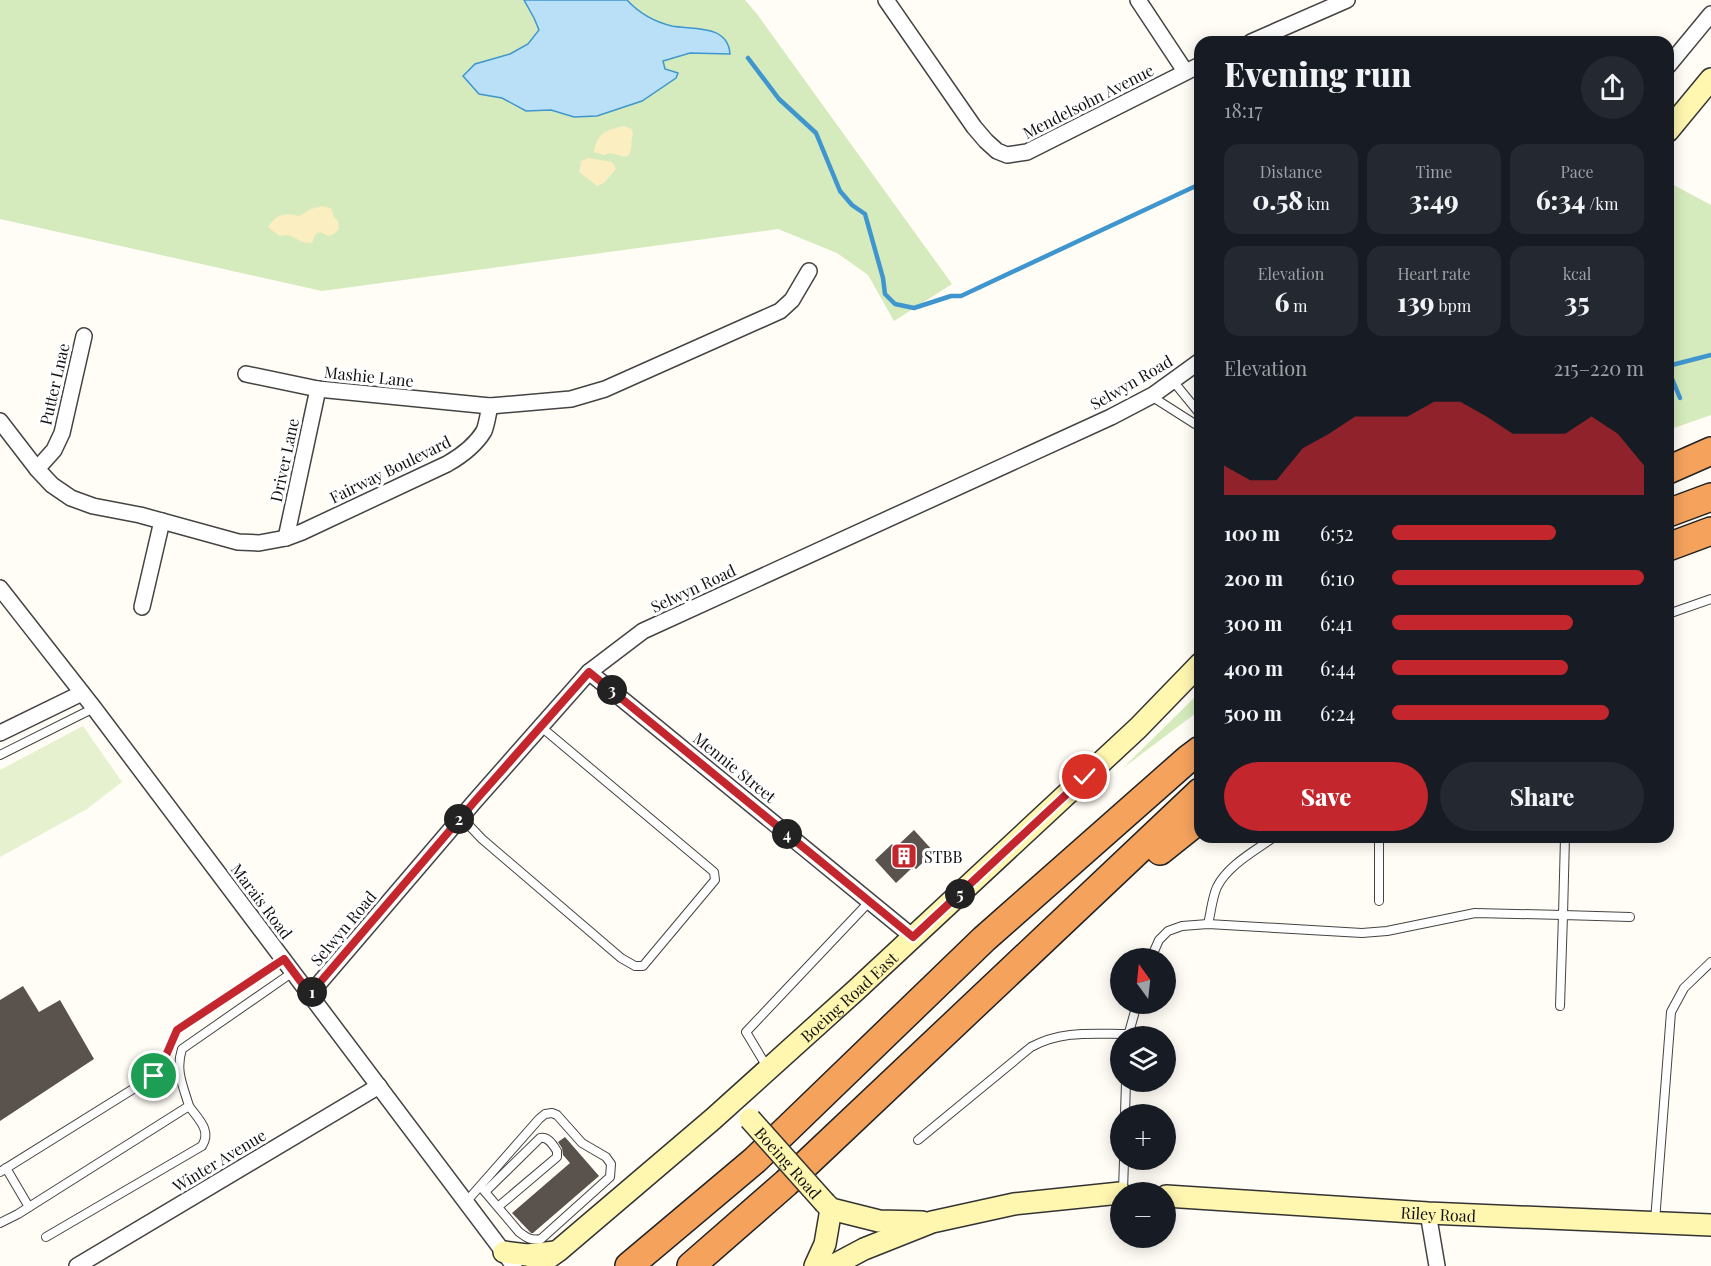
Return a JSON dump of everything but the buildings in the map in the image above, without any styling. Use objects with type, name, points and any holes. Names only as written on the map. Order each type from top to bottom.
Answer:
[{"type":"highway","points":[[1674,467],[1711,451]]},
{"type":"highway","points":[[1674,511],[1711,497]]},
{"type":"highway","points":[[1674,545],[1711,531]]},
{"type":"highway","points":[[629,1266],[755,1160],[984,939],[1194,754]]},
{"type":"highway","points":[[691,1266],[786,1184],[1194,798]]},
{"type":"highway","points":[[1012,969],[1194,824]]},
{"type":"main road","points":[[1674,124],[1711,79]]},
{"type":"main road","name":"Boeing Road East","points":[[547,1260],[713,1119],[855,991],[1138,728],[1194,670]]},
{"type":"main road","name":"Boeing Road","points":[[749,1118],[753,1095],[812,1028]]},
{"type":"main road","name":"Boeing Road","points":[[713,1119],[749,1118],[828,1206],[879,1221],[932,1222]]},
{"type":"main road","points":[[832,1266],[864,1249],[932,1222],[1014,1204],[1110,1194]]},
{"type":"main road","name":"Riley Road","points":[[1176,1197],[1428,1213],[1711,1225]]},
{"type":"main road","name":"Boeing Road","points":[[815,1266],[825,1244],[828,1206]]},
{"type":"main road","points":[[509,1259],[527,1255],[547,1260]]},
{"type":"street","name":"Mendelsohn Avenue","points":[[886,0],[974,127],[997,151],[1007,155],[1027,152],[1056,139],[1194,67]]},
{"type":"street","points":[[1138,0],[1185,71]]},
{"type":"street","points":[[1265,36],[1347,0]]},
{"type":"street","points":[[1674,59],[1711,14]]},
{"type":"street","points":[[490,406],[571,399],[605,389],[780,311],[792,300],[808,271]]},
{"type":"street","name":"Putter Lnae","points":[[37,469],[54,450],[62,433],[84,336]]},
{"type":"street","name":"Selwyn Road","points":[[310,994],[589,672],[643,631],[1111,417],[1151,396],[1194,365]]},
{"type":"street","name":"Mashie Lane","points":[[246,374],[318,389],[490,406]]},
{"type":"street","name":"Driver Lane","points":[[286,538],[318,389]]},
{"type":"street","name":"Fairway Boulevard","points":[[0,421],[37,469],[52,485],[71,498],[93,506],[162,521],[238,542],[259,543],[286,538],[464,454],[484,430],[490,406]]},
{"type":"street","points":[[142,607],[162,521]]},
{"type":"street","name":"Marais Road","points":[[0,588],[94,708],[509,1259]]},
{"type":"street","name":"Mennie Street","points":[[589,672],[913,937]]},
{"type":"street","points":[[0,733],[82,693]]},
{"type":"street","name":"Winter Avenue","points":[[77,1266],[379,1086]]},
{"type":"street","points":[[1428,1213],[1437,1266]]},
{"type":"lane","points":[[1173,381],[1194,407]]},
{"type":"lane","points":[[1151,396],[1194,423]]},
{"type":"lane","points":[[1674,612],[1711,599]]},
{"type":"lane","points":[[0,755],[94,708]]},
{"type":"lane","points":[[461,817],[482,839],[621,958],[634,966],[644,966],[715,880],[714,872],[540,726]]},
{"type":"lane","points":[[1208,924],[1215,893],[1225,875],[1236,864],[1266,843]]},
{"type":"lane","points":[[1379,843],[1379,901]]},
{"type":"lane","points":[[1560,1006],[1565,843]]},
{"type":"lane","points":[[768,1069],[746,1032],[870,901]]},
{"type":"lane","points":[[1155,948],[1159,940],[1168,931],[1182,926],[1208,924],[1362,933],[1387,931],[1474,913],[1630,916]]},
{"type":"lane","points":[[29,1207],[3,1170],[154,1076],[161,1067],[177,1030],[284,959]]},
{"type":"lane","points":[[1655,1223],[1671,1012],[1684,988],[1711,962]]},
{"type":"lane","points":[[46,1237],[202,1146],[206,1139],[206,1131],[189,1106],[180,1078],[178,1062],[182,1049],[293,972]]},
{"type":"lane","points":[[918,1140],[1031,1047],[1045,1039],[1062,1035],[1110,1035]]},
{"type":"lane","points":[[0,1223],[189,1106]]},
{"type":"lane","points":[[545,1114],[557,1115],[582,1143],[606,1157],[611,1164],[610,1177],[541,1239],[532,1240],[519,1232],[483,1188],[545,1114]]},
{"type":"lane","points":[[466,1202],[540,1138],[547,1139],[557,1151],[557,1157],[499,1206]]},
{"type":"green space","points":[[0,0],[745,0],[952,284],[894,321],[868,275],[837,253],[778,229],[322,291],[0,219]]},
{"type":"green space","points":[[1674,185],[1711,205],[1711,415],[1674,428]]},
{"type":"green space","points":[[1194,698],[1194,715],[1123,768]]},
{"type":"green space","points":[[83,726],[122,782],[87,809],[0,857],[0,770]]},
{"type":"sand","points":[[624,126],[632,129],[629,155],[626,157],[594,152],[597,140],[603,133]]},
{"type":"sand","points":[[588,158],[612,162],[616,169],[604,183],[597,186],[579,172],[581,161]]},
{"type":"sand","points":[[322,206],[331,208],[338,221],[339,229],[328,236],[320,232],[315,235],[312,243],[285,235],[280,236],[268,227],[274,219],[282,215],[299,216]]},
{"type":"water","points":[[524,0],[627,0],[642,13],[659,22],[716,33],[728,44],[730,54],[690,53],[663,61],[665,69],[678,73],[676,78],[642,101],[597,116],[574,117],[551,110],[526,111],[502,98],[479,94],[463,76],[475,64],[510,54],[528,44],[539,30]]},
{"type":"waterway","points":[[748,58],[779,99],[816,133],[840,191],[852,205],[865,214],[883,278],[885,294],[895,304],[914,308],[951,296],[961,296],[1194,187]]},
{"type":"waterway","points":[[1674,364],[1711,355]]},
{"type":"waterway","points":[[1674,384],[1680,398]]},
{"type":"place","name":"STBB","points":[[904,856]]},
{"type":"route","points":[[154,1076],[161,1067],[177,1030],[284,959],[310,994],[589,672],[913,937],[1085,777]]}]
